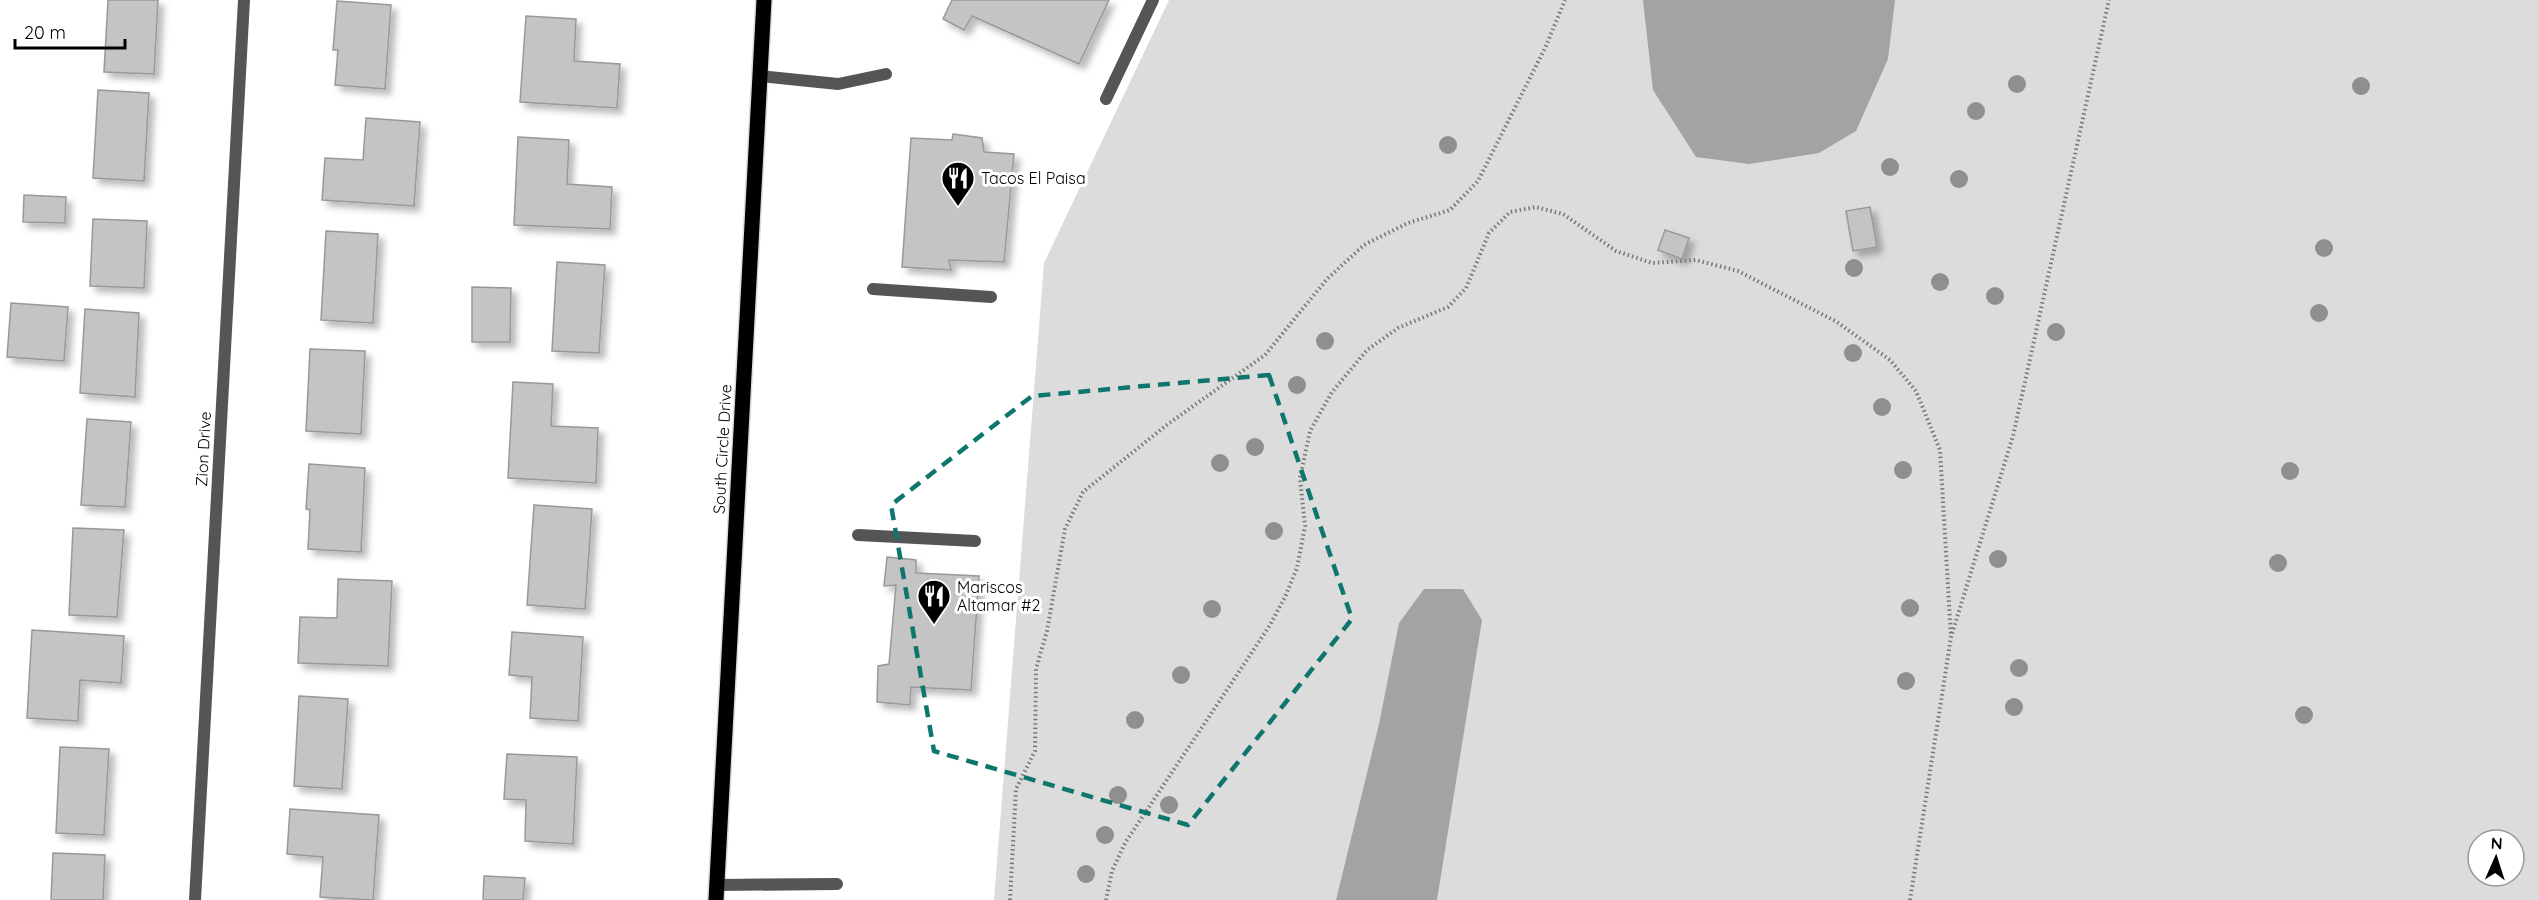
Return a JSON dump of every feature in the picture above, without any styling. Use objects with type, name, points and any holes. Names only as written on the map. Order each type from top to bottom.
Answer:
[{"type":"main road","name":"South Circle Drive","points":[[716,893],[765,0]]},
{"type":"street","name":"Zion Drive","points":[[195,900],[244,0]]},
{"type":"street","points":[[1106,99],[1153,0]]},
{"type":"street","points":[[760,76],[838,84],[886,75]]},
{"type":"street","points":[[873,289],[991,297]]},
{"type":"street","points":[[858,535],[975,541]]},
{"type":"street","points":[[716,893],[837,884]]},
{"type":"path","points":[[1010,900],[1016,789],[1035,751],[1036,669],[1047,631],[1065,529],[1083,492],[1168,424],[1265,355],[1327,279],[1364,245],[1408,223],[1450,210],[1478,181],[1546,46],[1565,0]]},
{"type":"path","points":[[1910,900],[1951,637],[2013,436],[2109,0]]},
{"type":"path","points":[[1106,900],[1112,871],[1125,843],[1270,625],[1285,597],[1297,568],[1305,526],[1300,478],[1310,431],[1332,392],[1367,350],[1398,328],[1448,307],[1466,288],[1489,233],[1510,212],[1536,207],[1563,214],[1616,251],[1652,263],[1696,260],[1738,271],[1838,322],[1890,360],[1916,391],[1940,450],[1951,637]]},
{"type":"highlighted area","points":[[1269,375],[1352,619],[1188,825],[934,751],[891,505],[1032,396]]},
{"type":"shaded area","points":[[1169,0],[2538,0],[2538,900],[994,900],[1044,263]]},
{"type":"shaded area","points":[[1643,0],[1895,0],[1888,59],[1856,131],[1819,153],[1749,164],[1696,157],[1653,90]]},
{"type":"shaded area","points":[[1424,589],[1463,589],[1482,620],[1437,900],[1336,900],[1379,724],[1399,623]]},
{"type":"building","points":[[108,0],[158,0],[154,74],[104,72]]},
{"type":"building","points":[[952,0],[1109,0],[1079,64],[972,16],[964,30],[943,19]]},
{"type":"building","points":[[337,1],[391,5],[385,89],[335,85],[338,50],[333,50]]},
{"type":"building","points":[[526,16],[576,19],[574,61],[620,64],[617,108],[520,102]]},
{"type":"building","points":[[98,90],[149,93],[144,181],[93,178]]},
{"type":"building","points":[[366,118],[420,122],[414,206],[322,200],[325,158],[363,160]]},
{"type":"building","name":"Tacos El Paisa","points":[[953,134],[982,138],[984,152],[1014,154],[1004,262],[949,260],[951,270],[902,267],[911,138],[952,140]]},
{"type":"building","points":[[518,137],[569,140],[567,184],[612,187],[610,229],[514,225]]},
{"type":"building","points":[[24,195],[66,197],[65,223],[23,222]]},
{"type":"building","points":[[1870,207],[1877,247],[1853,251],[1846,211]]},
{"type":"building","points":[[93,219],[147,221],[144,288],[90,286]]},
{"type":"building","points":[[1665,230],[1689,238],[1682,259],[1658,250]]},
{"type":"building","points":[[326,231],[378,234],[373,323],[321,320]]},
{"type":"building","points":[[557,262],[605,265],[599,353],[552,351]]},
{"type":"building","points":[[472,287],[511,288],[510,342],[472,342]]},
{"type":"building","points":[[11,303],[68,307],[64,361],[7,357]]},
{"type":"building","points":[[85,309],[139,313],[135,397],[80,393]]},
{"type":"building","points":[[310,349],[365,351],[361,434],[306,431]]},
{"type":"building","points":[[513,382],[553,384],[551,426],[598,428],[596,483],[508,478]]},
{"type":"building","points":[[87,419],[131,422],[125,507],[81,505]]},
{"type":"building","points":[[309,464],[365,468],[361,552],[308,549],[310,510],[306,509]]},
{"type":"building","points":[[534,505],[592,509],[585,609],[527,605]]},
{"type":"building","points":[[73,528],[124,530],[117,617],[69,615]]},
{"type":"building","name":"Mariscos Altamar #2","points":[[887,557],[916,560],[916,573],[979,576],[971,690],[911,687],[910,705],[877,702],[878,666],[889,664],[896,585],[884,586]]},
{"type":"building","points":[[338,579],[392,581],[388,666],[298,663],[300,617],[337,618]]},
{"type":"building","points":[[32,630],[124,636],[121,683],[80,680],[78,721],[27,718]]},
{"type":"building","points":[[512,632],[583,637],[578,721],[530,718],[532,677],[509,675]]},
{"type":"building","points":[[299,696],[348,699],[342,789],[294,786]]},
{"type":"building","points":[[60,747],[109,749],[104,835],[56,833]]},
{"type":"building","points":[[507,754],[577,757],[573,844],[525,841],[526,800],[504,799]]},
{"type":"building","points":[[290,809],[379,815],[373,900],[320,897],[323,857],[287,854]]},
{"type":"building","points":[[53,853],[105,855],[103,900],[51,900]]},
{"type":"building","points":[[484,876],[525,878],[523,900],[483,900]]},
{"type":"place","name":"Tacos El Paisa","points":[[958,207]]},
{"type":"place","name":"Mariscos Altamar #2","points":[[934,625]]}]
